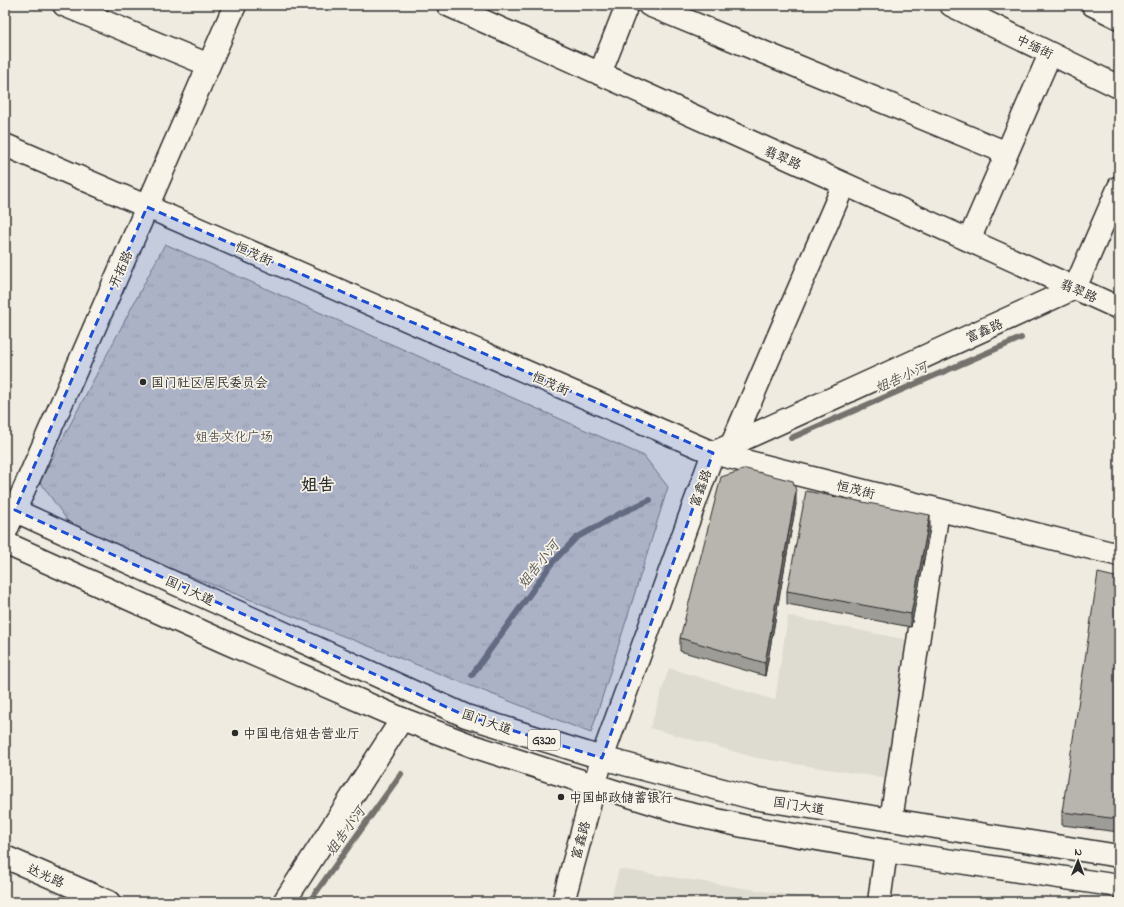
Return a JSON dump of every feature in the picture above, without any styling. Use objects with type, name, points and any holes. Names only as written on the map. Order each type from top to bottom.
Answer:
[{"type":"main road","points":[[64,5],[209,65]]},
{"type":"main road","name":"开拓路","points":[[5,533],[10,508],[147,207],[235,5]]},
{"type":"main road","name":"翡翠路","points":[[448,5],[1119,308]]},
{"type":"main road","points":[[600,74],[627,5]]},
{"type":"main road","points":[[649,5],[1007,153]]},
{"type":"main road","name":"中缅街","points":[[951,5],[1119,87]]},
{"type":"main road","points":[[1093,5],[1119,18]]},
{"type":"main road","points":[[969,240],[1050,54]]},
{"type":"main road","name":"恒茂街","points":[[5,145],[713,453],[1119,555]]},
{"type":"main road","points":[[732,444],[844,184]]},
{"type":"main road","points":[[1075,288],[1119,187]]},
{"type":"main road","name":"富鑫路","points":[[563,902],[602,758],[713,453],[1075,288]]},
{"type":"main road","name":"国门大道","points":[[10,508],[466,716],[602,758],[753,798],[1119,856]]},
{"type":"main road","points":[[891,820],[938,510]]},
{"type":"main road","name":"G320","points":[[5,543],[225,642],[402,719],[473,746],[681,812],[743,826],[886,851],[1119,886]]},
{"type":"main road","points":[[284,902],[402,719]]},
{"type":"main road","points":[[879,902],[886,851]]},
{"type":"main road","name":"达光路","points":[[5,857],[108,902]]},
{"type":"highlighted area","points":[[147,207],[713,453],[602,758],[466,716],[15,510]]},
{"type":"shaded area","points":[[788,616],[908,640],[891,779],[757,758],[650,728],[669,668],[775,700]]},
{"type":"shaded area","points":[[619,869],[835,902],[610,902]]},
{"type":"green space","name":"姐告文化广场","points":[[165,244],[644,456],[668,487],[591,733],[75,531],[40,482]]},
{"type":"building","points":[[746,469],[793,481],[796,491],[765,663],[680,638],[721,477]]},
{"type":"building","points":[[806,491],[930,515],[911,614],[787,591]]},
{"type":"building","points":[[1098,573],[1119,578],[1119,819],[1062,812]]},
{"type":"waterway","name":"姐告小河","points":[[791,438],[1021,338]]},
{"type":"waterway","name":"姐告小河","points":[[472,675],[552,563],[576,538],[619,514],[650,500]]},
{"type":"waterway","name":"姐告小河","points":[[309,902],[401,774]]},
{"type":"place","name":"国门社区居民委员会","points":[[143,382]]},
{"type":"place","name":"中国电信姐告营业厅","points":[[235,733]]},
{"type":"place","name":"中国邮政储蓄银行","points":[[561,797]]},
{"type":"district","name":"姐告","points":[[318,484]]}]
